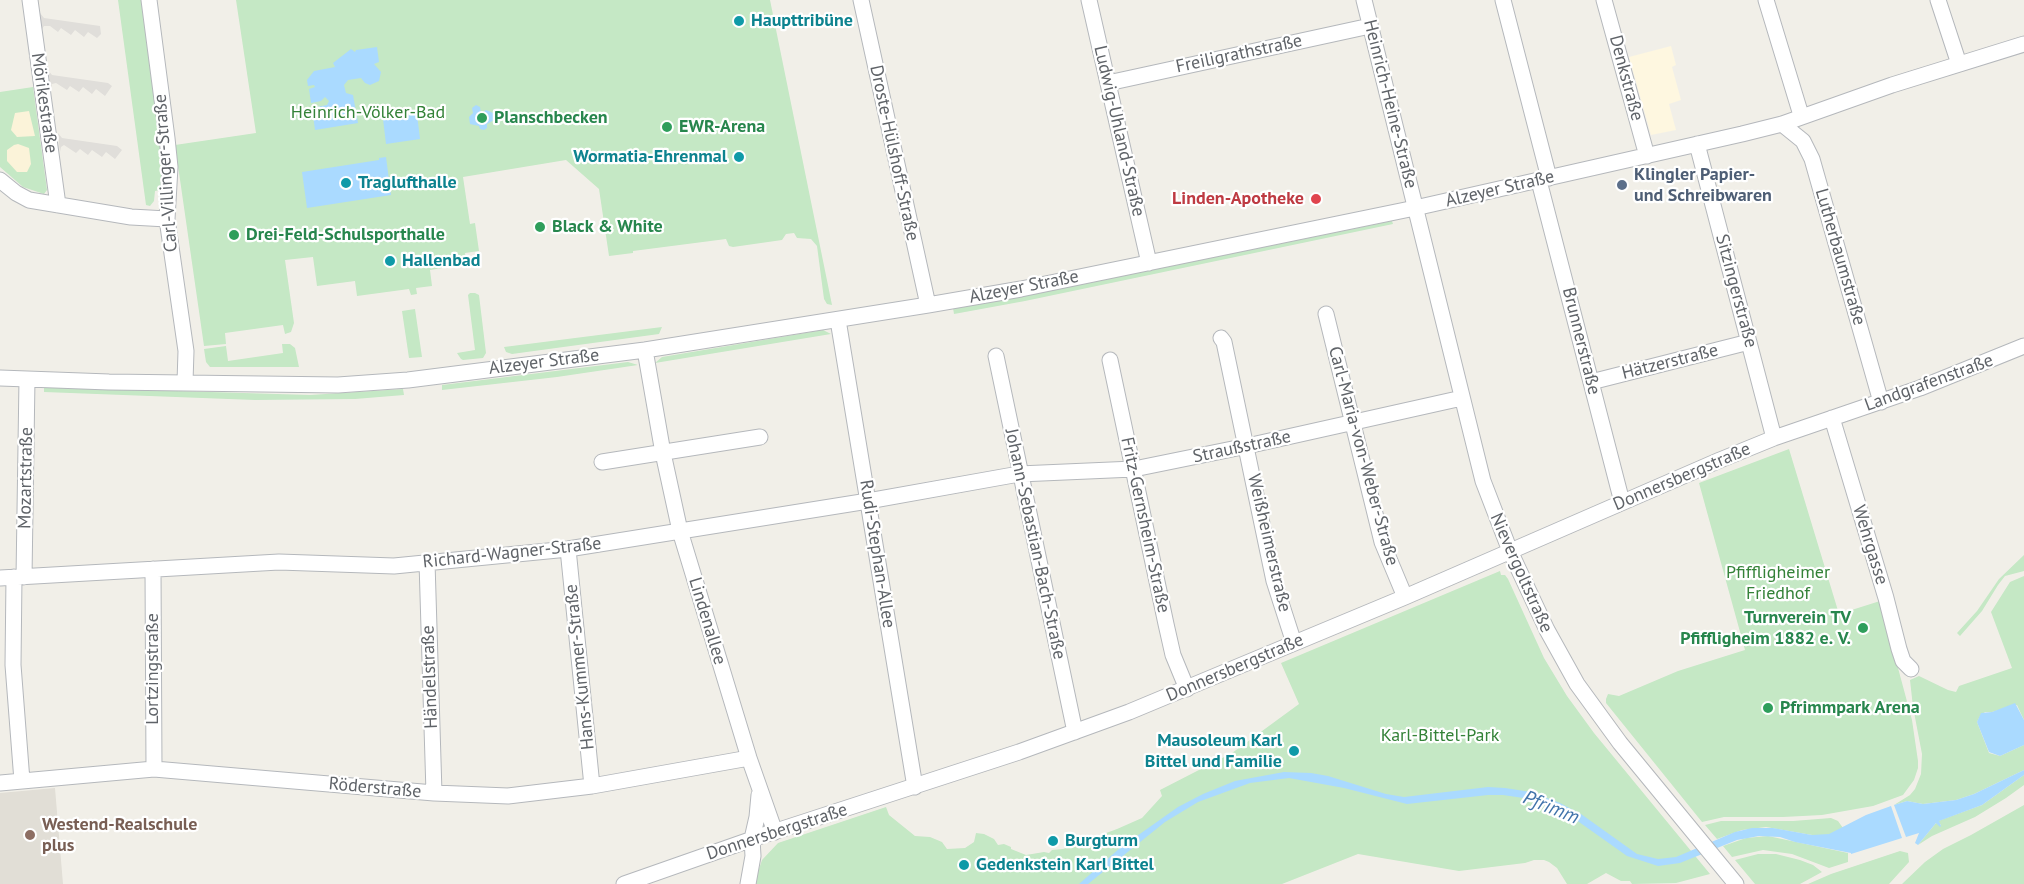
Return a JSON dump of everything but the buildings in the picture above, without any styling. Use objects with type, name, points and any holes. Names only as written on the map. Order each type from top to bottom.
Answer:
[{"type":"street","name":"Mörikestraße","points":[[30,0],[58,205]]},
{"type":"street","name":"Carl-Villinger-Straße","points":[[149,0],[170,167],[167,219],[186,351],[184,382]]},
{"type":"street","name":"Droste-Hülshoff-Straße","points":[[861,0],[928,305]]},
{"type":"street","name":"Ludwig-Uhland-Straße","points":[[1089,0],[1149,263]]},
{"type":"street","name":"Heinrich-Heine-Straße","points":[[1364,0],[1416,208]]},
{"type":"street","name":"Brunnerstraße","points":[[1503,0],[1591,382],[1622,502]]},
{"type":"street","name":"Denkstraße","points":[[1604,0],[1647,156]]},
{"type":"street","points":[[1766,0],[1801,116]]},
{"type":"street","points":[[1938,0],[1959,64]]},
{"type":"street","name":"Freiligrathstraße","points":[[1108,82],[1370,26]]},
{"type":"street","name":"Alzeyer Straße","points":[[0,378],[338,386],[415,379],[645,350],[838,320],[1149,263],[1416,208],[1647,156],[1782,124],[2024,44]]},
{"type":"street","name":"Lutherbaumstraße","points":[[1782,124],[1803,141],[1812,159],[1881,402]]},
{"type":"street","name":"Sitzingerstraße","points":[[1697,144],[1774,438]]},
{"type":"street","points":[[0,180],[29,200],[131,217],[167,219]]},
{"type":"street","name":"Nievergoltstraße","points":[[1416,208],[1483,481],[1510,551],[1547,630],[1565,665],[1597,713],[1732,879]]},
{"type":"street","name":"Carl-Maria-von-Weber-Straße","points":[[1326,314],[1382,542],[1405,597]]},
{"type":"street","name":"Rudi-Stephan-Allee","points":[[838,320],[915,787]]},
{"type":"street","name":"Weißheimerstraße","points":[[1221,338],[1224,342],[1247,446],[1274,581],[1294,643]]},
{"type":"street","name":"Hätzerstraße","points":[[1591,382],[1749,342]]},
{"type":"street","name":"Landgrafenstraße","points":[[1832,418],[1973,368],[2024,346]]},
{"type":"street","name":"Lindenallee","points":[[645,350],[663,453],[680,531],[749,758],[775,832]]},
{"type":"street","name":"Johann-Sebastian-Bach-Straße","points":[[996,356],[1019,474],[1076,732]]},
{"type":"street","name":"Fritz-Gernsheim-Straße","points":[[1110,360],[1173,654],[1187,689]]},
{"type":"street","name":"Mozartstraße","points":[[22,781],[14,665],[13,578],[27,379]]},
{"type":"street","name":"Straußstraße","points":[[1019,474],[1134,469],[1462,398]]},
{"type":"street","name":"Donnersbergstraße","points":[[624,884],[752,839],[1076,732],[1187,689],[1774,438],[1832,418]]},
{"type":"street","name":"Wehrgasse","points":[[1832,418],[1899,649],[1903,661],[1911,669]]},
{"type":"street","points":[[602,462],[760,437]]},
{"type":"street","name":"Richard-Wagner-Straße","points":[[13,578],[279,562],[394,566],[568,549],[868,501],[1019,474]]},
{"type":"street","name":"Hans-Kummer-Straße","points":[[568,549],[592,786]]},
{"type":"street","name":"Händelstraße","points":[[427,562],[434,793]]},
{"type":"street","name":"Lortzingstraße","points":[[153,569],[154,769]]},
{"type":"street","name":"Röderstraße","points":[[0,783],[154,769],[434,793],[508,795],[592,786],[749,758]]},
{"type":"street","name":"Lindenallee","points":[[748,884],[753,856],[752,839],[759,804],[759,788]]},
{"type":"shaded area","points":[[40,13],[44,18],[100,26],[101,34],[97,38],[88,32],[84,37],[75,30],[71,35],[61,28],[58,32],[50,26],[44,26],[42,29]]},
{"type":"shaded area","points":[[1671,46],[1676,65],[1672,67],[1681,100],[1669,104],[1676,130],[1651,135],[1629,57]]},
{"type":"shaded area","points":[[48,70],[52,75],[108,83],[112,86],[105,96],[96,89],[92,94],[83,87],[79,92],[70,86],[67,90],[56,83],[52,84],[51,89]]},
{"type":"shaded area","points":[[58,133],[62,138],[117,146],[122,150],[115,159],[106,152],[102,157],[92,150],[88,155],[80,149],[76,153],[64,145],[60,152]]},
{"type":"shaded area","name":"Westend-Realschule plus","points":[[55,788],[63,884],[0,884],[0,793]]},
{"type":"green space","points":[[118,0],[144,0],[164,177],[160,190],[155,191],[154,201],[150,206],[146,205]]},
{"type":"green space","name":"Heinrich-Völker-Bad","points":[[236,0],[770,0],[832,305],[827,304],[824,299],[817,246],[811,239],[797,238],[794,233],[786,234],[782,240],[733,247],[729,246],[726,239],[609,256],[599,189],[566,160],[463,177],[470,224],[475,223],[479,251],[465,253],[467,264],[430,270],[432,286],[416,288],[417,294],[411,295],[409,289],[357,296],[355,281],[317,286],[313,257],[285,260],[294,323],[291,332],[285,334],[283,325],[225,333],[226,344],[204,346],[175,145],[256,133]]},
{"type":"green space","points":[[33,87],[47,190],[44,194],[23,187],[0,167],[0,92]]},
{"type":"green space","points":[[1392,221],[1393,224],[954,314],[953,308],[1038,293]]},
{"type":"green space","points":[[470,293],[479,295],[486,353],[483,358],[463,360],[457,353],[475,350],[468,295]]},
{"type":"green space","points":[[415,309],[422,357],[409,358],[402,311]]},
{"type":"green space","points":[[662,327],[659,334],[512,354],[506,352],[504,347]]},
{"type":"green space","points":[[823,330],[831,334],[655,363],[662,357]]},
{"type":"green space","points":[[282,344],[290,344],[295,348],[299,367],[210,367],[206,362],[204,349],[226,346],[228,361],[283,353]]},
{"type":"green space","points":[[628,362],[638,365],[442,390],[442,385]]},
{"type":"green space","points":[[44,387],[310,395],[403,389],[404,395],[355,399],[255,400],[44,392]]},
{"type":"green space","name":"Pfrimmpark Arena","points":[[1789,449],[1839,614],[1880,601],[1912,720],[1918,768],[1914,780],[1903,795],[1873,806],[1822,815],[1724,817],[1702,822],[1606,703],[1606,699],[1608,694],[1619,696],[1678,671],[1745,650],[1699,483]]},
{"type":"green space","points":[[2024,555],[2024,571],[2005,576],[1982,611],[1960,636],[1957,633],[1977,611],[1999,579]]},
{"type":"green space","name":"Karl-Bittel-Park","points":[[1500,571],[1501,575],[1505,575],[1508,579],[1544,658],[1567,696],[1594,733],[1710,874],[1676,883],[1632,884],[1630,881],[1621,881],[1606,873],[1587,884],[1567,884],[1557,868],[1544,860],[1459,871],[1358,854],[1282,884],[754,884],[762,860],[778,843],[886,807],[889,815],[915,836],[930,837],[942,842],[947,849],[965,848],[974,842],[976,833],[984,834],[994,839],[998,845],[1004,844],[1026,855],[1049,853],[1052,850],[1063,849],[1117,829],[1142,818],[1162,796],[1160,790],[1232,753],[1299,704],[1281,663]]},
{"type":"green space","points":[[2024,576],[2024,720],[2017,705],[1985,712],[1977,722],[1989,753],[2000,756],[2024,745],[2024,770],[1956,800],[1923,804],[1907,801],[1894,805],[1910,795],[1921,774],[1922,754],[1910,680],[1919,676],[1956,692],[1959,686],[2012,668],[1991,612],[2010,582]]},
{"type":"green space","points":[[2024,775],[2024,785],[2006,798],[1975,817],[1932,836],[1918,845],[1936,823],[1941,825],[1938,821],[1982,805]]},
{"type":"green space","points":[[2024,805],[2024,884],[1902,884],[1943,849]]},
{"type":"green space","points":[[1831,818],[1838,821],[1843,828],[1829,835],[1812,835],[1766,827],[1742,830],[1717,839],[1705,825],[1721,821],[1793,821]]},
{"type":"green space","points":[[1768,836],[1848,853],[1848,862],[1829,868],[1792,854],[1763,850],[1732,857],[1723,846],[1746,838]]},
{"type":"green space","points":[[1900,851],[1908,853],[1909,862],[1889,884],[1808,884],[1831,874]]},
{"type":"green space","points":[[1758,854],[1776,854],[1800,860],[1813,865],[1822,872],[1800,884],[1755,884],[1735,860]]},
{"type":"sand","points":[[29,111],[35,136],[17,137],[11,130],[15,113]]},
{"type":"sand","points":[[18,144],[29,148],[31,164],[27,172],[17,172],[7,161],[7,150]]},
{"type":"water","points":[[377,47],[379,62],[374,64],[381,72],[379,81],[370,85],[361,78],[348,80],[344,85],[346,93],[353,95],[358,123],[315,130],[312,108],[327,105],[329,101],[325,97],[321,101],[311,103],[309,89],[315,87],[314,85],[308,86],[307,80],[314,71],[335,67],[333,63],[351,49],[355,52]]},
{"type":"water","name":"Planschbecken","points":[[476,105],[480,107],[481,113],[486,110],[493,113],[494,120],[487,124],[484,130],[470,124],[469,117],[473,113],[472,108]]},
{"type":"water","points":[[417,114],[420,139],[386,144],[383,119]]},
{"type":"water","name":"Traglufthalle","points":[[386,157],[391,195],[307,208],[302,172]]},
{"type":"water","points":[[2015,703],[2024,720],[2024,745],[2000,756],[1989,752],[1977,722],[1981,713],[1992,712]]},
{"type":"water","points":[[2024,770],[2024,775],[1982,805],[1939,821],[1940,827],[1936,823],[1918,845],[1915,843],[1919,833],[1906,837],[1894,805],[1907,801],[1923,804],[1956,800]]},
{"type":"water","name":"Pfrimm","points":[[1284,772],[1328,776],[1386,794],[1404,797],[1488,787],[1531,792],[1581,814],[1637,854],[1658,859],[1676,857],[1735,832],[1752,828],[1773,828],[1812,835],[1829,834],[1866,815],[1891,806],[1902,838],[1851,854],[1780,837],[1759,836],[1737,840],[1680,863],[1658,866],[1627,856],[1572,817],[1530,799],[1488,795],[1407,804],[1344,788],[1289,778],[1250,783],[1198,802],[1165,822],[1088,884],[1079,884],[1120,848],[1178,807],[1235,781]]},
{"type":"place","name":"Haupttribüne","points":[[739,21]]},
{"type":"place","name":"Planschbecken","points":[[482,118]]},
{"type":"place","name":"EWR-Arena","points":[[667,127]]},
{"type":"place","name":"Wormatia-Ehrenmal","points":[[739,157]]},
{"type":"place","name":"Traglufthalle","points":[[346,183]]},
{"type":"place","name":"Klingler Papier- und Schreibwaren","points":[[1622,185]]},
{"type":"place","name":"Linden-Apotheke","points":[[1316,199]]},
{"type":"place","name":"Black & White","points":[[540,227]]},
{"type":"place","name":"Drei-Feld-Schulsporthalle","points":[[234,235]]},
{"type":"place","name":"Hallenbad","points":[[390,261]]},
{"type":"place","name":"Turnverein TV Pfiffligheim 1882 e. V.","points":[[1863,628]]},
{"type":"place","name":"Pfrimmpark Arena","points":[[1768,708]]},
{"type":"place","name":"Mausoleum Karl Bittel und Familie","points":[[1294,751]]},
{"type":"place","name":"Westend-Realschule plus","points":[[30,835]]},
{"type":"place","name":"Burgturm","points":[[1053,841]]},
{"type":"place","name":"Gedenkstein Karl Bittel","points":[[964,865]]},
{"type":"park label","name":"Pfiffligheimer Friedhof","points":[[1778,583]]}]
